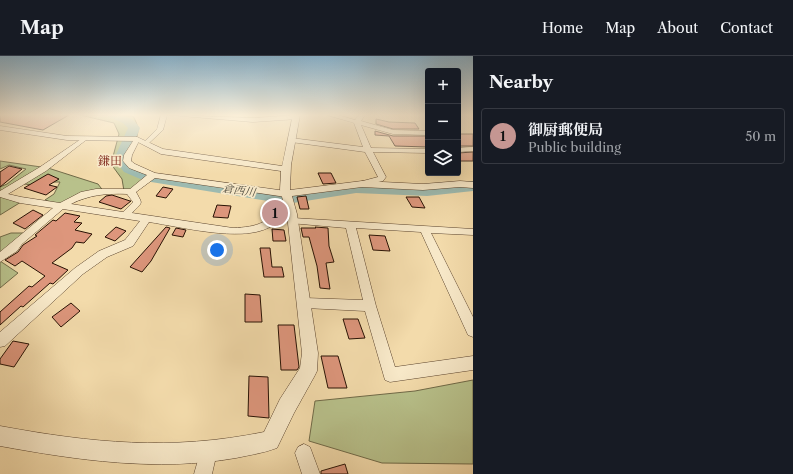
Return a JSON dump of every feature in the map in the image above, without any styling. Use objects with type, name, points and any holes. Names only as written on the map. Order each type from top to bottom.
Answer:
[{"type":"street","points":[[50,135],[84,139],[135,139],[161,151],[286,169]]},
{"type":"street","points":[[146,143],[155,135]]},
{"type":"street","points":[[0,436],[76,449],[150,455],[208,452],[270,441],[286,406],[308,370],[310,353],[305,303],[293,221],[286,199],[286,169],[292,135]]},
{"type":"street","points":[[135,139],[127,161],[132,166],[153,175],[286,199],[380,179],[382,177],[367,150],[364,135]]},
{"type":"street","points":[[399,135],[419,143]]},
{"type":"street","points":[[1,194],[43,169],[84,139]]},
{"type":"street","points":[[291,140],[367,150],[419,143]]},
{"type":"street","points":[[461,150],[473,149]]},
{"type":"street","points":[[0,258],[13,248],[18,241],[61,206],[81,195],[96,192],[132,191],[153,175]]},
{"type":"street","points":[[362,184],[422,188],[460,184],[473,185]]},
{"type":"street","points":[[126,215],[138,202],[137,199],[131,194],[132,191]]},
{"type":"street","points":[[1,194],[20,200],[234,231],[248,231],[266,227],[279,216],[286,199]]},
{"type":"street","points":[[0,341],[79,271],[103,254],[129,243],[147,218]]},
{"type":"street","points":[[293,221],[473,232]]},
{"type":"street","points":[[350,224],[370,306],[390,375],[473,363]]},
{"type":"street","points":[[424,229],[473,331]]},
{"type":"street","points":[[305,303],[370,306]]},
{"type":"street","points":[[204,474],[208,452]]},
{"type":"street","points":[[304,453],[311,474]]},
{"type":"green space","points":[[119,135],[137,135],[136,140],[128,155],[127,161],[153,175],[139,187],[124,191],[122,179],[111,164]]},
{"type":"green space","points":[[0,161],[48,168],[98,184],[104,192],[61,206],[45,200],[54,194],[60,182],[40,182],[34,185],[24,184],[31,177],[0,191],[0,187],[7,184],[26,169],[9,165],[0,169]]},
{"type":"green space","points":[[0,196],[21,202],[0,215]]},
{"type":"green space","points":[[11,233],[24,233],[0,256],[0,237]]},
{"type":"green space","points":[[0,261],[18,273],[0,288]]},
{"type":"green space","points":[[473,380],[473,464],[382,463],[309,441],[315,401],[415,391]]},
{"type":"building","points":[[375,135],[425,136],[425,147],[395,146],[389,136]]},
{"type":"building","points":[[461,135],[473,135],[473,146],[461,146]]},
{"type":"building","points":[[473,152],[473,161],[461,161],[461,153]]},
{"type":"building","points":[[9,166],[22,169],[0,187],[0,172]]},
{"type":"building","points":[[318,173],[331,173],[336,183],[323,184]]},
{"type":"building","points":[[48,174],[59,179],[49,185],[57,187],[46,195],[24,188]]},
{"type":"building","points":[[163,187],[173,189],[166,198],[156,196]]},
{"type":"building","points":[[112,195],[131,201],[121,209],[99,202],[106,196]]},
{"type":"building","points":[[306,196],[309,209],[300,209],[297,197]]},
{"type":"building","points":[[406,197],[419,197],[425,208],[412,207]]},
{"type":"building","points":[[217,205],[231,206],[228,218],[213,217]]},
{"type":"building","points":[[33,210],[43,215],[25,229],[13,223]]},
{"type":"building","points":[[65,213],[80,216],[74,222],[82,223],[75,230],[92,234],[84,243],[76,242],[72,248],[52,263],[68,270],[53,284],[50,283],[23,307],[21,306],[0,325],[0,312],[29,286],[32,287],[45,276],[22,261],[15,266],[5,260],[18,252],[23,245],[37,236],[35,235],[53,220],[56,221]]},
{"type":"building","points":[[116,227],[126,231],[115,241],[105,237]]},
{"type":"building","points":[[166,227],[170,228],[151,261],[142,272],[130,267]]},
{"type":"building","points":[[315,227],[328,228],[329,246],[334,262],[326,263],[330,289],[320,288],[317,266],[309,237],[303,237],[301,228],[316,228]]},
{"type":"building","points":[[176,228],[186,230],[183,237],[172,235]]},
{"type":"building","points":[[272,229],[284,230],[286,241],[273,241]]},
{"type":"building","points":[[369,235],[385,236],[390,251],[373,250]]},
{"type":"building","points":[[260,248],[270,248],[272,267],[282,267],[284,277],[264,277]]},
{"type":"building","points":[[245,294],[260,295],[262,322],[245,322]]},
{"type":"building","points":[[71,303],[80,311],[61,327],[52,317]]},
{"type":"building","points":[[343,319],[358,319],[365,338],[349,339]]},
{"type":"building","points":[[278,325],[294,325],[299,367],[297,370],[281,370]]},
{"type":"building","points":[[13,341],[29,344],[14,367],[0,364],[0,359]]},
{"type":"building","points":[[321,356],[338,356],[347,388],[328,388]]},
{"type":"building","points":[[249,376],[268,377],[269,418],[248,416]]},
{"type":"building","points":[[345,464],[348,474],[321,474],[321,471]]},
{"type":"waterway","name":"倉西川","points":[[131,135],[121,159],[123,163],[133,172],[150,178],[268,196],[293,198],[356,188],[427,191],[473,186]]},
{"type":"place","name":"御厨郵便局","points":[[275,213]]},
{"type":"district","name":"鎌田","points":[[110,160]]}]
